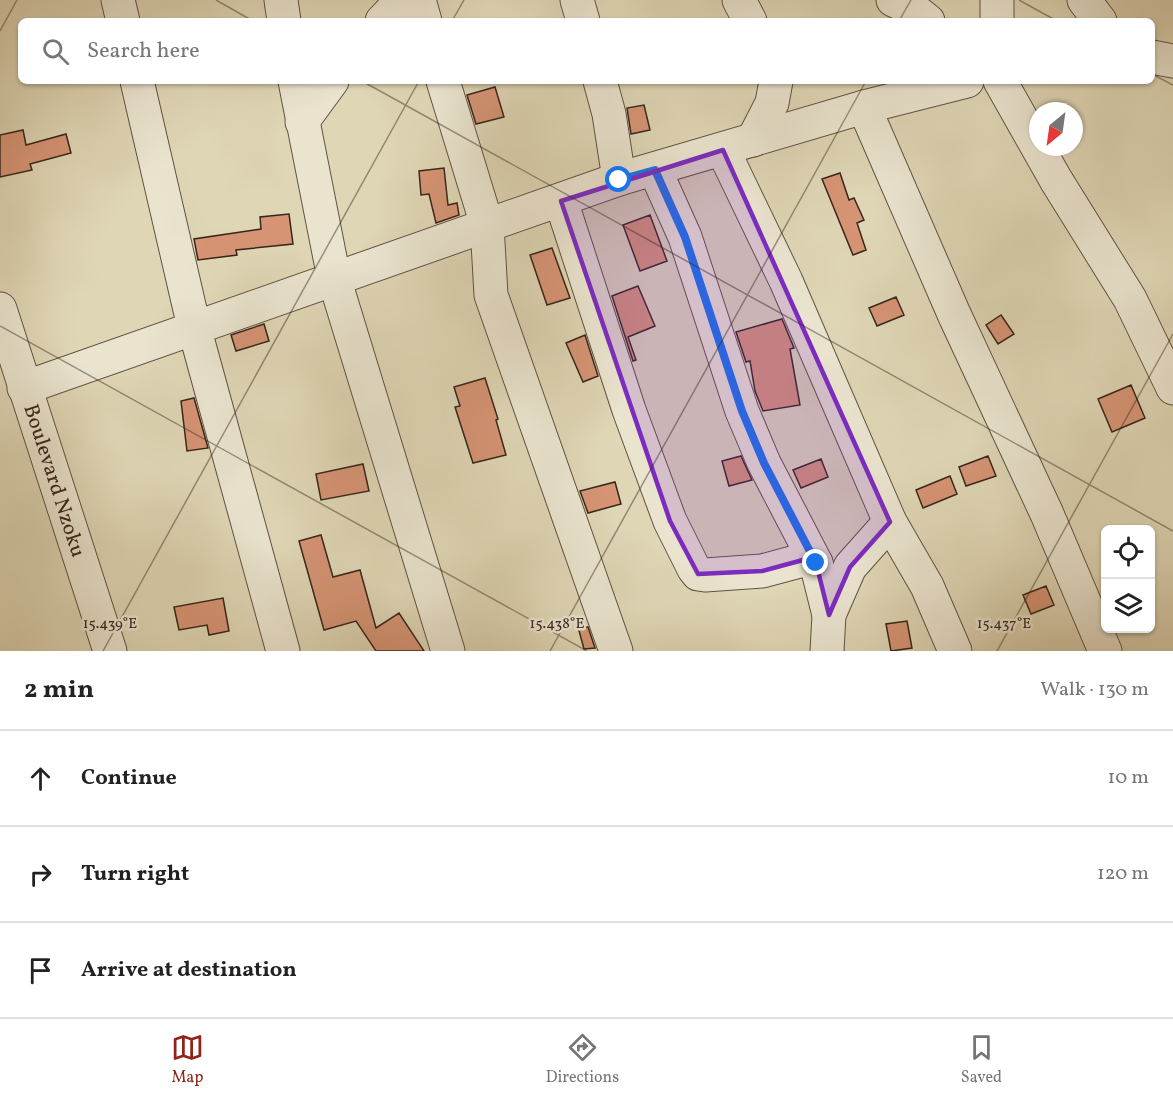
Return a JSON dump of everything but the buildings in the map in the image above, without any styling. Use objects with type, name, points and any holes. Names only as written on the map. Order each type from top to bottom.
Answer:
[{"type":"street","points":[[118,0],[122,18]]},
{"type":"street","points":[[281,0],[284,18]]},
{"type":"street","points":[[384,18],[402,0]]},
{"type":"street","points":[[419,0],[424,18]]},
{"type":"street","points":[[577,0],[582,18]]},
{"type":"street","points":[[739,0],[748,18]]},
{"type":"street","points":[[893,0],[913,9],[924,18]]},
{"type":"street","points":[[997,0],[997,18]]},
{"type":"street","points":[[1084,0],[1098,18]]},
{"type":"street","points":[[1155,58],[1173,61]]},
{"type":"street","points":[[138,84],[194,327],[283,651]]},
{"type":"street","points":[[296,84],[334,278],[448,651]]},
{"type":"street","points":[[302,122],[330,84]]},
{"type":"street","points":[[444,84],[487,225],[491,295],[616,651]]},
{"type":"street","points":[[601,84],[609,114],[619,180]]},
{"type":"street","points":[[738,145],[772,103],[775,84]]},
{"type":"street","points":[[24,388],[619,180],[864,107],[955,84]]},
{"type":"street","points":[[1002,84],[1056,180],[1130,299],[1173,388]]},
{"type":"street","points":[[864,107],[954,314],[1047,514],[1105,651]]},
{"type":"street","points":[[738,145],[786,281],[891,522],[927,586],[955,651]]},
{"type":"street","points":[[655,170],[685,237],[742,411],[764,463],[816,563],[829,615],[828,651]]},
{"type":"street","points":[[561,201],[633,421],[670,521],[698,574],[762,571],[802,560],[816,563]]},
{"type":"street","name":"Boulevard Nzoku","points":[[0,309],[110,651]]},
{"type":"street","points":[[829,615],[850,567],[891,522]]},
{"type":"highlighted area","points":[[723,150],[890,522],[850,567],[829,615],[816,563],[803,560],[762,571],[698,574],[670,521],[561,201]]},
{"type":"route","points":[[619,180],[655,170],[685,237],[742,411],[764,463],[816,563]]}]
